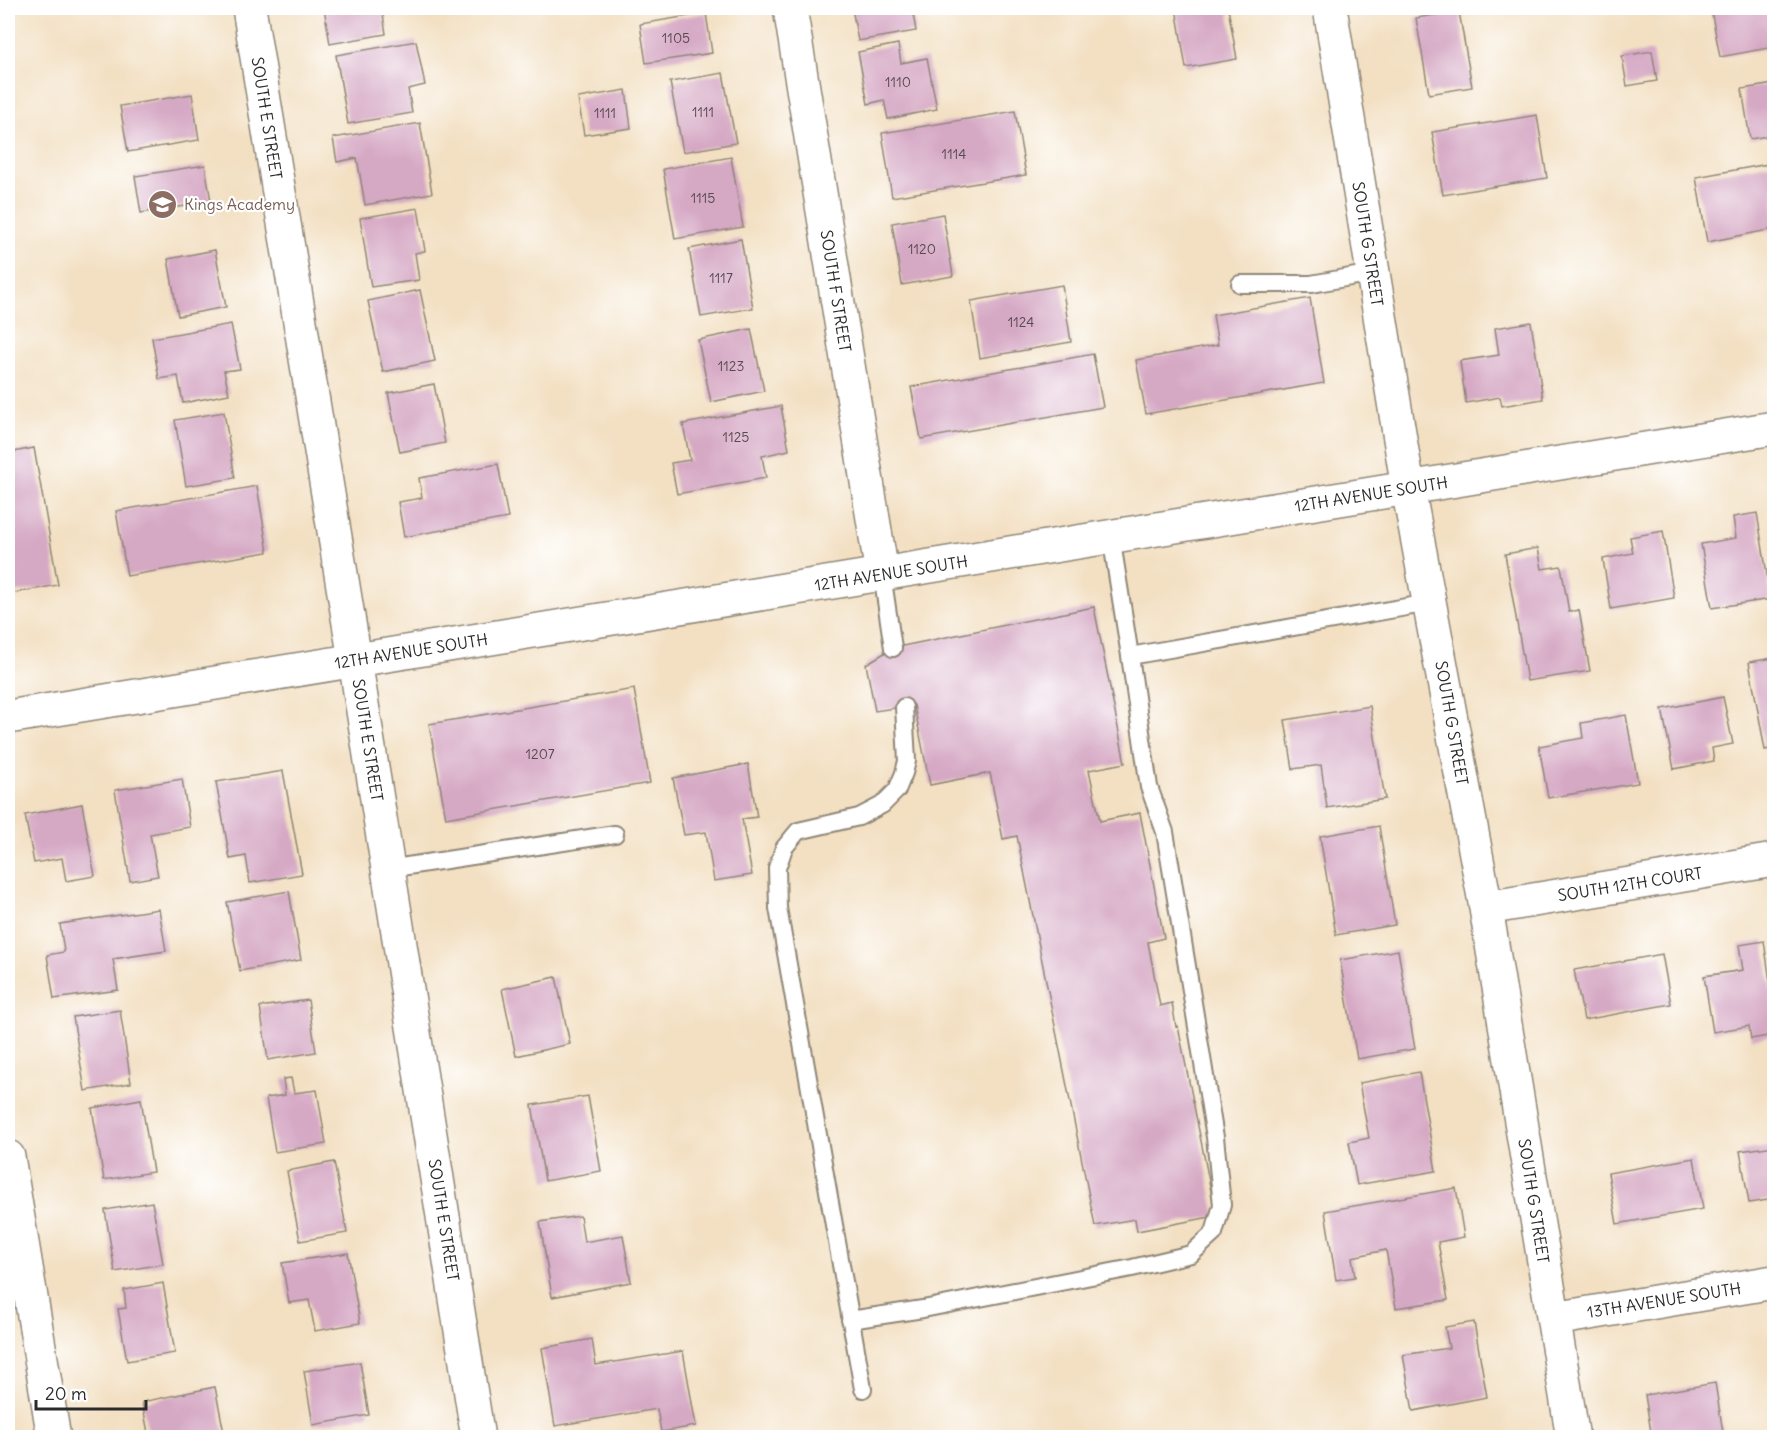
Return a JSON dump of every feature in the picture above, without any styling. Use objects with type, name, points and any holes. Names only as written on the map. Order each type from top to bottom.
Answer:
[{"type":"street","name":"SOUTH E STREET","points":[[249,8],[356,660],[478,1437]]},
{"type":"street","name":"SOUTH F STREET","points":[[790,8],[882,574]]},
{"type":"street","name":"SOUTH G STREET","points":[[1330,8],[1408,488],[1486,908],[1573,1437]]},
{"type":"street","name":"12TH AVENUE SOUTH","points":[[8,717],[1774,428]]},
{"type":"street","name":"SOUTH 12TH COURT","points":[[1486,908],[1774,860]]},
{"type":"street","points":[[8,1157],[54,1437]]},
{"type":"street","name":"13TH AVENUE SOUTH","points":[[1554,1318],[1774,1282]]},
{"type":"lane","points":[[1240,284],[1311,284],[1373,273]]},
{"type":"lane","points":[[850,1320],[923,1309],[1132,1268],[1191,1254],[1214,1233],[1222,1204],[1215,1137],[1165,832],[1149,787],[1111,536]]},
{"type":"lane","points":[[882,574],[893,648]]},
{"type":"lane","points":[[1130,656],[1430,603]]},
{"type":"lane","points":[[863,1389],[778,908],[777,868],[784,848],[798,831],[859,817],[882,805],[897,790],[907,761],[904,707]]},
{"type":"lane","points":[[388,869],[615,834]]},
{"type":"building","points":[[324,8],[382,8],[386,34],[330,44]]},
{"type":"building","points":[[454,8],[495,8],[495,9],[456,16]]},
{"type":"building","points":[[852,8],[912,8],[916,31],[858,41]]},
{"type":"building","points":[[1176,8],[1228,8],[1237,59],[1186,68]]},
{"type":"building","points":[[1774,8],[1774,47],[1720,57],[1711,10]]},
{"type":"building","points":[[1459,11],[1472,87],[1429,94],[1416,18]]},
{"type":"building","points":[[706,13],[712,53],[646,63],[640,24]]},
{"type":"building","points":[[416,41],[425,85],[408,89],[412,113],[348,124],[336,55]]},
{"type":"building","points":[[898,44],[901,63],[927,58],[937,109],[888,119],[884,100],[868,104],[858,52]]},
{"type":"building","points":[[1652,51],[1657,81],[1627,86],[1622,56]]},
{"type":"building","points":[[723,73],[736,143],[683,152],[670,82]]},
{"type":"building","points":[[1774,84],[1774,135],[1750,139],[1742,89]]},
{"type":"building","points":[[626,90],[631,128],[584,135],[578,98]]},
{"type":"building","points":[[192,94],[199,140],[128,152],[120,106]]},
{"type":"building","points":[[1015,111],[1026,175],[892,197],[882,133]]},
{"type":"building","points":[[1537,115],[1547,178],[1443,195],[1432,132]]},
{"type":"building","points":[[420,123],[432,193],[365,205],[357,158],[337,162],[333,138]]},
{"type":"building","points":[[731,157],[743,227],[675,239],[663,169]]},
{"type":"building","points":[[1774,163],[1774,229],[1707,242],[1696,177]]},
{"type":"building","points":[[205,165],[211,202],[141,213],[135,176]]},
{"type":"building","points":[[418,208],[425,251],[415,253],[419,280],[371,287],[360,218]]},
{"type":"building","points":[[943,214],[953,276],[902,285],[892,223]]},
{"type":"building","points":[[741,239],[753,308],[701,317],[689,249]]},
{"type":"building","points":[[215,250],[226,307],[178,316],[168,259]]},
{"type":"building","points":[[1062,285],[1071,342],[980,358],[971,301]]},
{"type":"building","points":[[420,290],[435,361],[383,372],[368,301]]},
{"type":"building","points":[[1310,298],[1324,383],[1146,414],[1136,360],[1218,345],[1213,315]]},
{"type":"building","points":[[1531,322],[1543,399],[1502,406],[1500,397],[1466,403],[1460,361],[1499,355],[1495,328]]},
{"type":"building","points":[[231,324],[240,369],[224,371],[229,394],[183,403],[178,376],[159,379],[152,338]]},
{"type":"building","points":[[751,329],[764,391],[711,402],[698,340]]},
{"type":"building","points":[[1093,354],[1103,407],[921,439],[911,387]]},
{"type":"building","points":[[434,384],[445,443],[400,452],[388,393]]},
{"type":"building","points":[[781,406],[789,450],[762,456],[766,478],[677,494],[671,463],[690,460],[683,424]]},
{"type":"building","points":[[224,412],[235,478],[186,486],[175,420]]},
{"type":"building","points":[[34,448],[58,585],[8,594],[8,453]]},
{"type":"building","points":[[498,464],[508,518],[404,537],[398,502],[422,498],[419,478]]},
{"type":"building","points":[[257,486],[268,552],[127,576],[116,511]]},
{"type":"building","points":[[1757,513],[1771,599],[1712,608],[1701,544],[1736,538],[1733,517]]},
{"type":"building","points":[[1663,531],[1674,598],[1611,609],[1603,559],[1633,553],[1630,537]]},
{"type":"building","points":[[1538,548],[1542,569],[1561,566],[1569,612],[1579,610],[1590,671],[1527,681],[1505,554]]},
{"type":"building","points":[[1094,607],[1125,763],[1089,770],[1100,821],[1140,813],[1164,938],[1148,942],[1160,1006],[1172,1003],[1216,1216],[1137,1231],[1135,1219],[1095,1226],[1017,836],[1003,839],[990,773],[930,785],[914,705],[875,711],[866,664],[893,648]]},
{"type":"building","points":[[1774,658],[1774,748],[1765,750],[1749,662]]},
{"type":"building","points":[[634,689],[650,783],[446,818],[429,724]]},
{"type":"building","points":[[1723,697],[1733,744],[1712,748],[1714,761],[1674,769],[1662,709]]},
{"type":"building","points":[[1370,706],[1385,799],[1327,808],[1321,765],[1293,769],[1285,720]]},
{"type":"building","points":[[1626,715],[1638,783],[1548,798],[1539,746],[1583,738],[1581,723]]},
{"type":"building","points":[[748,764],[757,817],[742,819],[752,875],[714,881],[706,832],[684,835],[673,778]]},
{"type":"building","points":[[283,771],[302,874],[250,883],[246,856],[230,859],[216,782]]},
{"type":"building","points":[[182,779],[190,827],[150,834],[158,876],[130,881],[115,790]]},
{"type":"building","points":[[82,804],[95,876],[66,881],[62,858],[34,863],[25,815]]},
{"type":"building","points":[[1379,826],[1395,925],[1336,935],[1320,836]]},
{"type":"building","points":[[289,891],[301,960],[240,971],[227,902]]},
{"type":"building","points":[[159,909],[166,951],[113,959],[118,990],[54,999],[47,955],[64,952],[60,924]]},
{"type":"building","points":[[1764,941],[1774,1009],[1774,1035],[1751,1039],[1749,1026],[1713,1032],[1704,976],[1743,970],[1739,945]]},
{"type":"building","points":[[1398,950],[1415,1049],[1357,1059],[1340,960]]},
{"type":"building","points":[[1662,954],[1671,1004],[1584,1020],[1574,970]]},
{"type":"building","points":[[556,977],[570,1044],[516,1056],[502,989]]},
{"type":"building","points":[[308,1000],[316,1052],[268,1060],[260,1007]]},
{"type":"building","points":[[120,1010],[131,1083],[85,1091],[73,1017]]},
{"type":"building","points":[[1419,1072],[1436,1171],[1357,1185],[1349,1142],[1369,1138],[1359,1083]]},
{"type":"building","points":[[291,1078],[294,1093],[317,1090],[326,1144],[275,1152],[266,1098],[285,1095],[283,1079]]},
{"type":"building","points":[[588,1096],[601,1171],[545,1181],[532,1105]]},
{"type":"building","points":[[141,1099],[153,1172],[104,1180],[92,1108]]},
{"type":"building","points":[[1774,1146],[1774,1199],[1749,1203],[1740,1151]]},
{"type":"building","points":[[1694,1158],[1703,1209],[1617,1224],[1608,1173]]},
{"type":"building","points":[[334,1162],[347,1233],[300,1241],[287,1171]]},
{"type":"building","points":[[1456,1188],[1464,1237],[1438,1242],[1448,1300],[1396,1308],[1386,1250],[1352,1257],[1355,1277],[1336,1280],[1325,1211]]},
{"type":"building","points":[[152,1202],[163,1264],[115,1272],[105,1210]]},
{"type":"building","points":[[580,1216],[584,1242],[623,1235],[631,1282],[552,1297],[540,1222]]},
{"type":"building","points":[[348,1253],[360,1323],[315,1331],[309,1300],[289,1303],[282,1263]]},
{"type":"building","points":[[163,1283],[175,1353],[127,1361],[118,1309],[126,1308],[124,1290]]},
{"type":"building","points":[[1474,1322],[1487,1397],[1413,1411],[1403,1355],[1449,1348],[1445,1327]]},
{"type":"building","points":[[592,1339],[596,1365],[683,1351],[696,1426],[661,1432],[657,1409],[555,1426],[542,1348]]},
{"type":"building","points":[[360,1362],[369,1415],[313,1425],[304,1371]]},
{"type":"building","points":[[1715,1383],[1724,1438],[1652,1438],[1645,1395]]},
{"type":"building","points":[[215,1387],[225,1438],[149,1438],[142,1402]]},
{"type":"place","name":"Kings Academy","points":[[163,204]]}]
